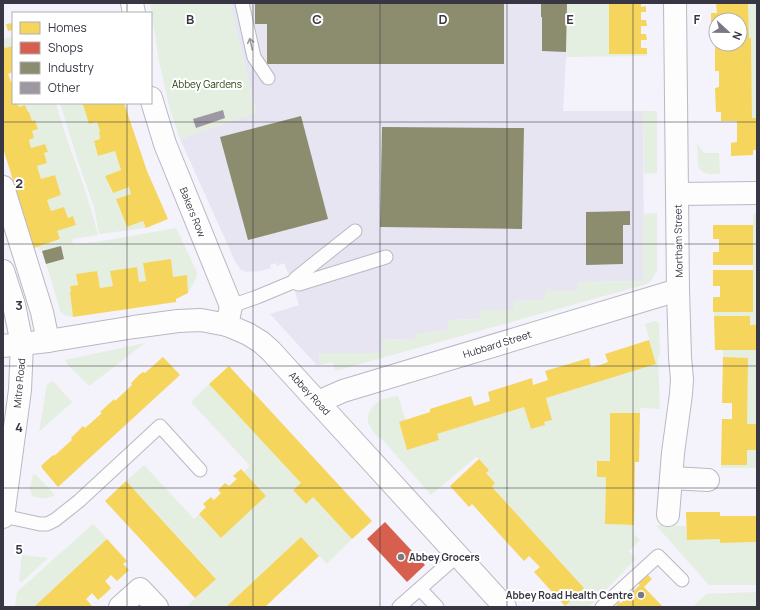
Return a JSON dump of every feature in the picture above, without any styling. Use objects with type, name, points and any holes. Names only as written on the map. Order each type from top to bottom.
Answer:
[{"type":"street","name":"Mortham Street","points":[[668,514],[672,453],[682,379],[678,290],[675,3]]},
{"type":"street","name":"Bakers Row","points":[[152,101],[165,144],[229,315]]},
{"type":"street","points":[[3,187],[40,305],[48,341]]},
{"type":"street","points":[[677,194],[757,193]]},
{"type":"street","points":[[3,271],[14,305],[13,345]]},
{"type":"street","name":"Hubbard Street","points":[[318,402],[343,391],[678,290]]},
{"type":"street","name":"Abbey Road","points":[[13,345],[48,341],[134,326],[201,320],[229,315],[248,334],[261,342],[271,351],[505,607]]},
{"type":"street","name":"Mitre Road","points":[[3,516],[20,390],[13,345]]},
{"type":"street","points":[[671,478],[708,480]]},
{"type":"street","points":[[120,607],[140,589],[157,607]]},
{"type":"lane","points":[[242,3],[254,57],[268,78]]},
{"type":"lane","points":[[229,315],[257,297],[294,282],[296,278],[355,231]]},
{"type":"lane","points":[[294,282],[298,284],[386,257]]},
{"type":"lane","points":[[3,516],[40,524],[47,524],[54,520],[79,501],[160,426],[200,470]]},
{"type":"lane","points":[[399,607],[458,555]]},
{"type":"lane","points":[[602,607],[658,556],[682,580]]},
{"type":"lane","points":[[420,589],[437,607]]},
{"type":"shaded area","points":[[231,3],[567,3],[563,111],[643,111],[644,281],[578,282],[577,291],[546,291],[546,300],[513,301],[513,310],[480,310],[480,319],[448,320],[449,330],[415,334],[415,340],[383,339],[383,353],[319,353],[320,365],[317,365],[270,314],[299,305],[284,263],[277,266],[276,263],[270,265],[271,268],[260,271],[247,272],[241,270],[235,261],[180,139],[256,112]]},
{"type":"green space","name":"Abbey Gardens","points":[[150,3],[231,3],[256,113],[180,139],[169,106],[159,61]]},
{"type":"green space","points":[[567,3],[609,3],[609,54],[647,54],[647,56],[566,57]]},
{"type":"green space","points":[[748,3],[757,3],[757,118],[752,118],[751,39],[749,38]]},
{"type":"green space","points":[[12,36],[12,46],[5,48],[3,39]]},
{"type":"green space","points":[[18,104],[56,104],[98,235],[72,239],[73,244],[97,242],[176,228],[197,272],[197,276],[188,293],[187,275],[173,277],[171,259],[143,263],[146,281],[139,282],[137,267],[111,271],[113,286],[100,288],[97,271],[77,274],[78,285],[70,286],[73,317],[65,315],[60,311],[46,264],[64,259],[61,246],[42,251],[37,247],[60,240],[57,231],[76,225],[73,216],[68,218],[64,207],[51,211],[47,200],[61,195],[55,175],[41,179],[37,166],[47,163],[44,153],[48,152],[45,144],[31,148],[29,140],[34,138],[32,131],[38,129],[35,120],[32,121],[25,105],[19,107]]},
{"type":"green space","points":[[60,104],[86,104],[84,105],[89,124],[97,122],[100,131],[100,139],[94,142],[98,156],[115,151],[121,170],[105,176],[112,193],[129,187],[131,194],[116,200],[127,227],[143,221],[146,228],[99,234],[94,207]]},
{"type":"green space","points":[[643,111],[657,111],[657,173],[644,174]]},
{"type":"green space","points":[[697,143],[704,153],[719,153],[720,174],[707,174],[700,169],[698,166]]},
{"type":"green space","points":[[657,213],[657,271],[647,284],[335,371],[333,362],[320,365],[319,353],[382,353],[382,339],[415,340],[415,334],[448,330],[448,320],[480,319],[480,310],[513,310],[513,301],[545,300],[545,291],[577,291],[578,282],[643,281],[643,214]]},
{"type":"green space","points":[[753,214],[757,214],[757,325],[750,325],[714,316],[714,312],[753,311]]},
{"type":"green space","points":[[655,321],[659,323],[660,354],[658,357],[660,409],[640,408],[640,413],[610,413],[610,461],[597,461],[597,476],[606,477],[605,524],[634,525],[634,534],[640,540],[629,551],[636,559],[589,607],[565,606],[584,588],[492,487],[495,483],[486,473],[489,469],[479,459],[476,457],[431,495],[380,437],[378,438],[368,422],[370,411],[377,402],[383,399],[398,396],[406,421],[399,423],[407,450],[439,440],[437,434],[524,407],[531,429],[544,425],[544,422],[552,420],[546,398],[656,364],[645,324]]},
{"type":"green space","points":[[145,343],[89,386],[67,364],[65,360]]},
{"type":"green space","points":[[723,350],[757,350],[757,424],[747,424],[747,358],[723,357]]},
{"type":"green space","points":[[53,381],[72,402],[39,432],[47,384]]},
{"type":"green space","points":[[209,384],[301,483],[293,490],[306,504],[313,497],[352,539],[327,564],[301,537],[226,607],[186,607],[216,578],[126,481],[144,465],[194,519],[199,514],[221,538],[266,496],[244,472],[250,466],[191,402]]},
{"type":"green space","points":[[747,450],[757,450],[757,468],[721,468],[721,465],[747,465]]},
{"type":"green space","points":[[33,474],[36,475],[55,495],[44,498],[32,496],[30,488]]},
{"type":"green space","points":[[93,524],[107,539],[34,607],[15,607],[17,592]]},
{"type":"green space","points":[[656,525],[686,526],[687,540],[720,539],[720,543],[757,542],[757,585],[709,585]]},
{"type":"green space","points":[[22,555],[48,558],[22,582],[19,582]]},
{"type":"green space","points":[[757,592],[757,607],[693,607],[706,594]]},
{"type":"building: Homes","points":[[609,3],[641,3],[641,7],[646,6],[646,12],[641,12],[641,20],[646,20],[647,26],[641,26],[641,34],[646,34],[647,40],[641,40],[641,48],[647,48],[647,54],[609,54]]},
{"type":"building: Homes","points":[[716,3],[748,3],[749,38],[751,38],[752,118],[757,118],[757,150],[753,150],[753,155],[731,156],[731,143],[737,142],[737,121],[721,121],[721,112],[716,112],[715,88],[719,87],[719,71],[715,71],[715,52],[748,52],[748,12],[717,12]]},
{"type":"building: Homes","points":[[12,23],[12,30],[8,31],[6,24]]},
{"type":"building: Homes","points":[[3,42],[5,48],[12,46],[12,72],[8,74],[12,82],[12,104],[18,104],[19,107],[25,105],[32,121],[35,120],[38,129],[32,131],[34,138],[29,140],[31,148],[45,144],[48,152],[44,153],[47,163],[37,166],[41,179],[55,175],[61,195],[47,200],[51,211],[64,207],[68,218],[73,216],[76,225],[57,231],[60,239],[34,248],[3,148]]},
{"type":"building: Homes","points":[[83,104],[124,104],[147,171],[168,219],[146,228],[143,221],[127,227],[116,199],[131,194],[129,187],[113,193],[105,176],[121,170],[115,151],[98,156],[94,141],[100,139],[100,131],[97,122],[89,124]]},
{"type":"building: Homes","points":[[713,225],[753,225],[753,265],[713,265],[713,252],[719,252],[719,239],[713,239]]},
{"type":"building: Homes","points":[[171,259],[173,277],[187,275],[188,293],[176,299],[176,302],[73,317],[70,286],[78,285],[76,274],[97,271],[100,288],[113,286],[110,271],[137,267],[139,282],[146,281],[143,263]]},
{"type":"building: Homes","points":[[713,270],[753,270],[753,312],[713,312],[713,297],[720,297],[720,286],[713,286]]},
{"type":"building: Homes","points":[[714,316],[750,316],[750,325],[757,325],[757,350],[715,350]]},
{"type":"building: Homes","points":[[649,340],[656,364],[546,398],[552,420],[544,422],[545,425],[531,429],[524,407],[437,434],[439,440],[407,450],[399,422],[430,412],[430,409],[471,396],[474,406],[490,401],[488,392],[532,378],[533,385],[548,380],[545,371],[589,358],[591,367],[600,365],[608,362],[605,354]]},
{"type":"building: Homes","points":[[163,357],[180,375],[58,487],[41,466],[72,440],[71,438],[83,426],[85,428],[102,413],[100,412],[114,399],[115,401],[132,385],[131,383],[140,374],[143,372],[145,373]]},
{"type":"building: Homes","points":[[723,357],[748,358],[747,424],[757,424],[757,450],[747,450],[747,465],[721,465],[722,419],[732,419],[732,403],[722,403]]},
{"type":"building: Homes","points":[[229,366],[372,521],[352,539],[313,497],[306,504],[293,490],[301,483],[209,384]]},
{"type":"building: Homes","points":[[610,413],[640,413],[639,462],[635,462],[634,525],[605,524],[606,477],[597,477],[597,461],[610,461]]},
{"type":"building: Homes","points":[[479,459],[489,470],[486,473],[495,483],[492,487],[584,588],[565,606],[534,572],[540,567],[529,556],[524,561],[472,504],[469,507],[450,486]]},
{"type":"building: Homes","points":[[241,469],[266,496],[221,538],[199,514],[206,507],[203,504],[211,497],[214,500],[221,493],[218,490],[225,483],[229,486],[237,479],[233,476]]},
{"type":"building: Homes","points":[[126,481],[216,579],[195,598],[105,501]]},
{"type":"building: Homes","points":[[686,512],[720,512],[720,516],[757,516],[757,542],[720,543],[720,539],[687,540]]},
{"type":"building: Homes","points":[[301,537],[319,556],[265,607],[226,607]]},
{"type":"building: Homes","points":[[107,539],[127,561],[123,564],[129,570],[117,581],[111,575],[105,581],[111,588],[105,594],[98,600],[92,593],[86,599],[92,606],[90,607],[34,607]]},
{"type":"building: Homes","name":"Abbey Road Health Centre","points":[[647,574],[652,579],[644,587],[663,607],[615,607],[640,585],[637,583]]},
{"type":"building: Shops","points":[[385,522],[425,565],[407,582],[367,539]]},
{"type":"building: Industry","points":[[255,3],[504,3],[504,64],[267,64],[267,24],[255,24]]},
{"type":"building: Industry","points":[[541,3],[567,3],[566,52],[542,51]]},
{"type":"building: Industry","points":[[301,116],[328,219],[248,240],[220,137]]},
{"type":"building: Industry","points":[[382,127],[524,128],[522,229],[380,227]]},
{"type":"building: Industry","points":[[630,211],[630,225],[623,225],[623,264],[586,265],[586,212]]},
{"type":"building: Industry","points":[[61,246],[64,259],[46,264],[42,251]]},
{"type":"building: Other","points":[[223,110],[225,118],[196,128],[193,119]]},
{"type":"place","name":"Abbey Grocers","points":[[401,557]]},
{"type":"place","name":"Abbey Road Health Centre","points":[[641,595]]}]
